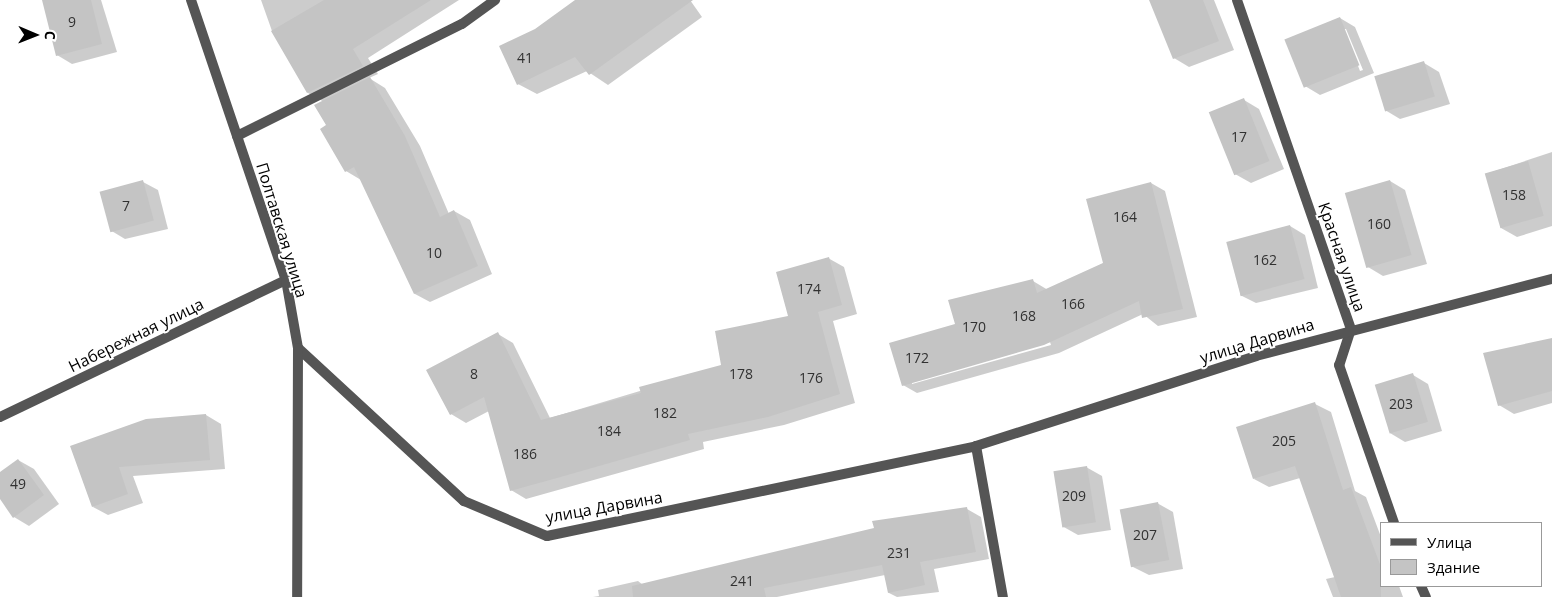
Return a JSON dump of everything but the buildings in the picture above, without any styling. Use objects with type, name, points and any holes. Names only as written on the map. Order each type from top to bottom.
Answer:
[{"type":"street","name":"Полтавская улица","points":[[191,0],[286,280],[298,348],[297,597]]},
{"type":"street","points":[[237,136],[462,24],[495,0]]},
{"type":"street","name":"Красная улица","points":[[1238,0],[1351,329],[1338,365],[1394,522]]},
{"type":"street","name":"улица Дарвина","points":[[298,348],[464,501],[547,536],[976,446],[1351,329],[1552,279]]},
{"type":"street","name":"Набережная улица","points":[[0,418],[286,280]]},
{"type":"street","points":[[976,446],[1003,597]]}]
